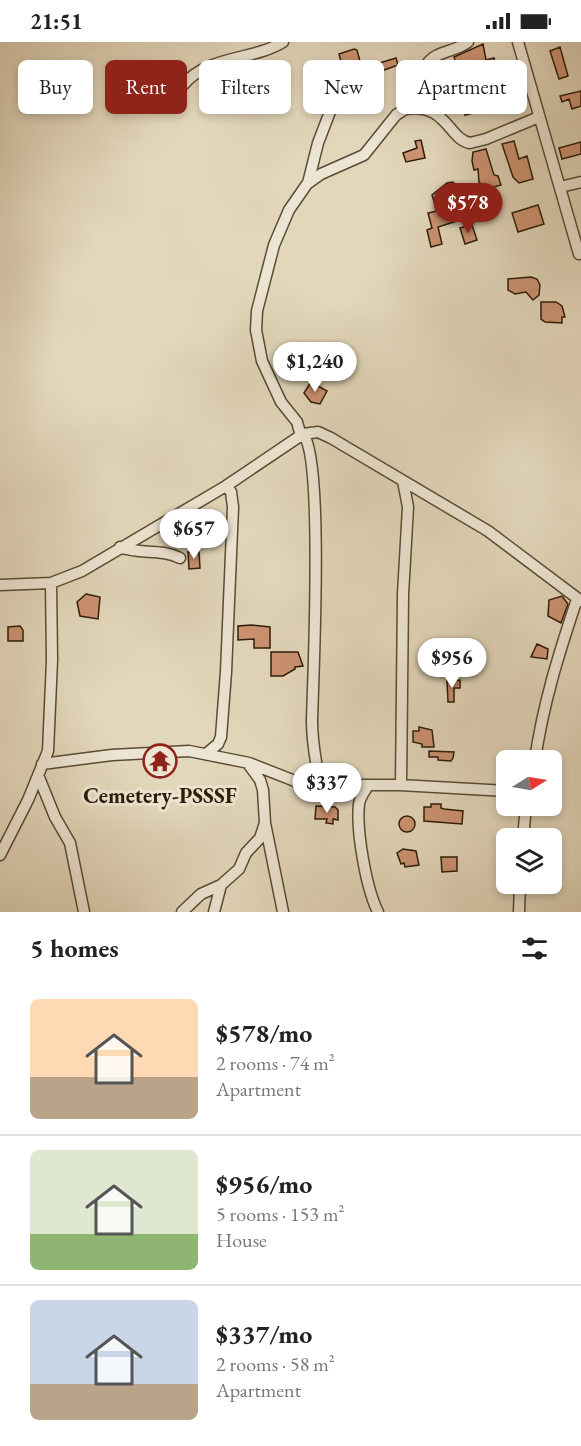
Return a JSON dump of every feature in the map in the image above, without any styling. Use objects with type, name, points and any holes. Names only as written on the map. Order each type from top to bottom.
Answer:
[{"type":"street","points":[[187,81],[209,65],[256,54],[283,42]]},
{"type":"street","points":[[431,60],[468,42]]},
{"type":"street","points":[[518,42],[579,254]]},
{"type":"street","points":[[308,184],[318,143],[329,114]]},
{"type":"street","points":[[320,784],[312,723],[315,490],[310,449],[297,422],[281,402],[262,362],[255,320],[283,221],[294,200],[308,184],[321,174],[364,155],[398,114]]},
{"type":"street","points":[[431,114],[441,116],[459,137],[470,143],[486,139],[539,117]]},
{"type":"street","points":[[560,187],[581,182]]},
{"type":"street","points":[[0,585],[51,583],[82,571],[226,486],[302,435],[318,432],[488,531],[579,600],[549,685],[541,716],[536,750]]},
{"type":"street","points":[[400,785],[403,782],[403,594],[408,507],[403,481]]},
{"type":"street","points":[[207,753],[218,744],[221,737],[226,672],[232,507],[231,492],[226,486]]},
{"type":"street","points":[[120,547],[136,552],[165,552],[180,558]]},
{"type":"street","points":[[0,855],[38,776],[50,741],[51,583]]},
{"type":"street","points":[[42,764],[112,755],[180,751],[207,753],[246,762],[305,785],[400,785],[496,790]]},
{"type":"street","points":[[246,762],[260,780],[283,912]]},
{"type":"street","points":[[38,776],[70,843],[84,912]]},
{"type":"street","points":[[368,786],[359,805],[360,832],[370,890],[378,912]]},
{"type":"street","points":[[182,912],[201,894],[221,885],[239,869],[246,853],[260,838],[266,823]]},
{"type":"street","points":[[214,912],[221,885]]},
{"type":"street","points":[[519,912],[520,894]]},
{"type":"building","points":[[483,44],[486,60],[455,60],[454,57]]},
{"type":"building","points":[[560,47],[568,76],[559,79],[550,51]]},
{"type":"building","points":[[354,49],[357,50],[360,60],[341,60],[339,54]]},
{"type":"building","points":[[396,58],[397,60],[396,66],[384,70],[384,62]]},
{"type":"building","points":[[581,91],[581,106],[572,109],[569,99],[562,102],[560,96]]},
{"type":"building","points":[[421,140],[425,158],[406,162],[403,153],[417,148],[415,141]]},
{"type":"building","points":[[514,141],[519,159],[527,156],[533,179],[519,183],[513,177],[502,144]]},
{"type":"building","points":[[581,142],[581,154],[562,159],[559,148]]},
{"type":"building","points":[[486,149],[494,175],[498,176],[501,185],[487,189],[479,182],[478,169],[474,170],[472,161],[473,152]]},
{"type":"building","points":[[453,182],[457,186],[459,200],[451,202],[457,221],[438,227],[442,244],[431,247],[427,230],[432,228],[428,213],[437,211],[432,195],[447,183]]},
{"type":"building","points":[[538,205],[544,224],[518,232],[512,213]]},
{"type":"building","points":[[472,225],[477,240],[465,244],[460,228]]},
{"type":"building","points":[[531,277],[537,279],[540,285],[539,295],[533,300],[526,292],[515,294],[508,290],[508,279]]},
{"type":"building","points":[[541,302],[556,302],[562,306],[565,317],[562,317],[562,323],[545,322],[541,319]]},
{"type":"building","points":[[311,382],[327,391],[320,404],[311,402],[304,393]]},
{"type":"building","points":[[188,552],[199,552],[200,568],[189,569]]},
{"type":"building","points":[[86,594],[100,597],[98,619],[80,616],[77,602]]},
{"type":"building","points":[[562,596],[568,604],[561,623],[548,616],[549,600]]},
{"type":"building","points":[[20,626],[23,630],[23,641],[8,641],[8,627]]},
{"type":"building","points":[[238,626],[270,627],[270,648],[254,648],[254,639],[238,640]]},
{"type":"building","points":[[537,644],[548,649],[547,659],[531,657]]},
{"type":"building","points":[[271,652],[298,652],[303,666],[295,667],[283,676],[271,676]]},
{"type":"building","points":[[460,680],[460,688],[454,688],[454,702],[448,702],[447,681]]},
{"type":"building","points":[[419,727],[432,730],[434,747],[422,747],[422,744],[413,742],[413,731],[419,731]]},
{"type":"building","points":[[429,751],[454,752],[451,761],[429,757]]},
{"type":"building","points":[[431,804],[441,804],[441,808],[444,809],[463,811],[462,824],[424,821],[424,807],[431,807]]},
{"type":"building","points":[[316,806],[335,807],[338,810],[338,820],[333,819],[333,824],[326,823],[327,819],[315,819]]},
{"type":"building","points":[[407,816],[413,818],[415,824],[413,830],[407,832],[401,830],[399,824],[401,818]]},
{"type":"building","points":[[403,849],[416,851],[419,865],[405,867],[404,863],[401,864],[397,853]]},
{"type":"building","points":[[441,857],[457,857],[457,871],[442,872]]},
{"type":"place","name":"Cemetery-PSSSF","points":[[160,761]]}]
